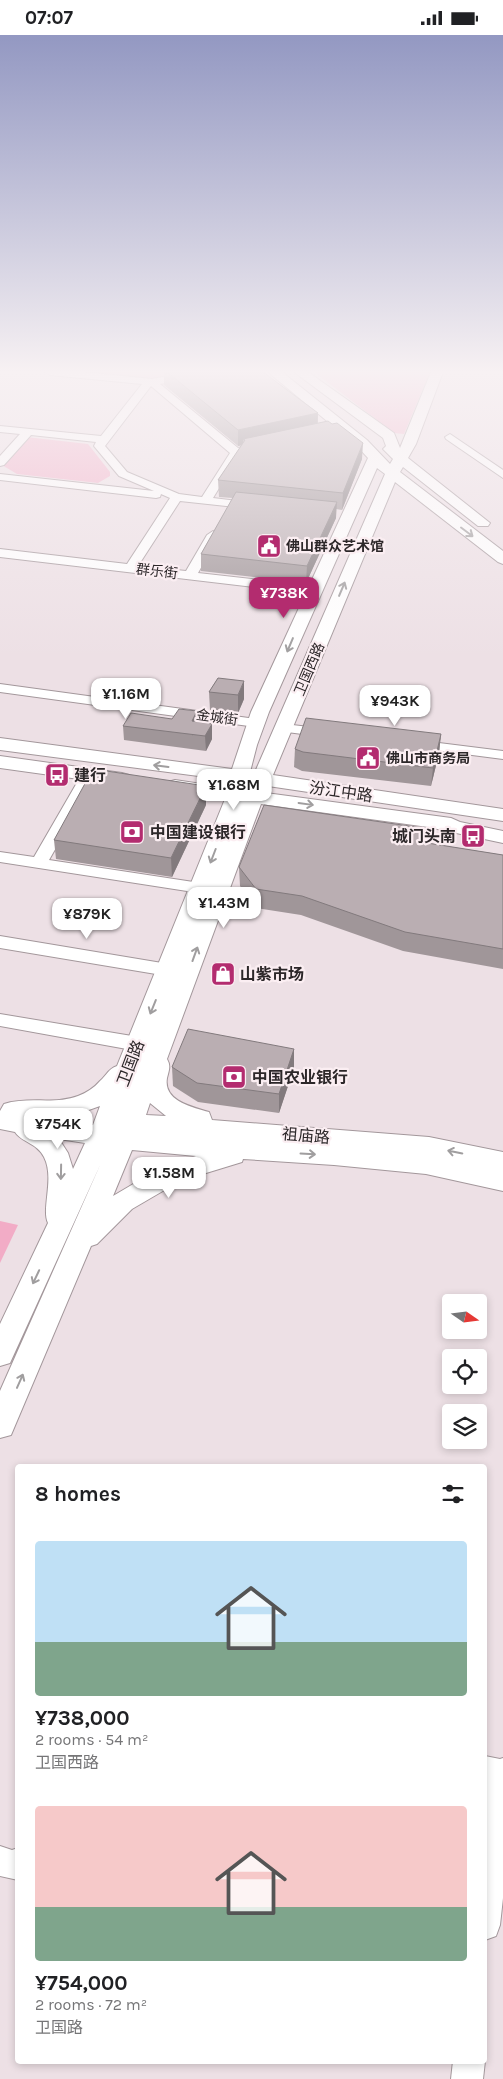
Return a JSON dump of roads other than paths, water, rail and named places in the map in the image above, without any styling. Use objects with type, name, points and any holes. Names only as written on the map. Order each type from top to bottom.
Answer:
[{"type":"main road","name":"卫国西路","points":[[248,787],[256,723],[314,590],[342,516],[369,467]]},
{"type":"main road","name":"卫国西路","points":[[248,787],[284,727],[394,467]]},
{"type":"main road","points":[[400,467],[426,501],[503,559]]},
{"type":"main road","points":[[404,467],[495,533]]},
{"type":"main road","points":[[380,500],[393,495],[426,501]]},
{"type":"main road","points":[[0,734],[52,741],[128,762]]},
{"type":"main road","name":"汾江中路","points":[[0,744],[128,762],[424,820],[503,831]]},
{"type":"main road","points":[[0,762],[139,781]]},
{"type":"main road","points":[[0,770],[50,769]]},
{"type":"main road","name":"汾江中路","points":[[158,784],[338,791],[503,815]]},
{"type":"main road","name":"卫国路","points":[[145,1047],[168,970],[200,887],[248,787]]},
{"type":"main road","name":"卫国路","points":[[145,1047],[248,787]]},
{"type":"main road","points":[[338,791],[448,798],[503,806]]},
{"type":"main road","points":[[424,820],[503,837]]},
{"type":"main road","points":[[4,1115],[66,1109],[83,1105],[100,1097],[145,1047]]},
{"type":"main road","points":[[145,1047],[154,1089],[164,1104],[187,1116],[240,1130]]},
{"type":"main road","points":[[0,1425],[66,1243],[116,1130],[145,1047]]},
{"type":"main road","points":[[4,1115],[116,1130]]},
{"type":"main road","points":[[4,1115],[50,1143],[62,1164],[61,1202],[66,1243]]},
{"type":"main road","name":"祖庙路","points":[[116,1130],[240,1130],[429,1147],[503,1162]]},
{"type":"main road","name":"祖庙路","points":[[116,1130],[259,1151],[334,1155],[426,1164],[503,1181]]},
{"type":"main road","points":[[0,1354],[66,1243],[122,1201],[171,1174],[225,1157],[259,1151]]},
{"type":"street","points":[[117,467],[123,474],[177,497]]},
{"type":"street","points":[[206,500],[226,467]]},
{"type":"street","points":[[492,467],[503,475]]},
{"type":"street","points":[[101,488],[111,485],[123,474]]},
{"type":"street","points":[[0,477],[206,500],[229,507],[270,507]]},
{"type":"street","points":[[133,492],[145,483]]},
{"type":"street","points":[[131,567],[177,497]]},
{"type":"street","points":[[190,575],[217,527]]},
{"type":"street","name":"群乐街","points":[[0,553],[314,590]]},
{"type":"street","name":"金城街","points":[[0,688],[256,723]]},
{"type":"street","points":[[284,727],[341,735]]},
{"type":"street","points":[[398,742],[503,755]]},
{"type":"street","points":[[39,863],[90,774]]},
{"type":"street","points":[[0,857],[200,887]]},
{"type":"street","points":[[0,942],[168,970]]},
{"type":"street","points":[[0,1020],[145,1047]]},
{"type":"street","points":[[487,1770],[503,1774],[487,1908]]},
{"type":"street","points":[[0,1861],[15,1866]]},
{"type":"street","points":[[467,2079],[469,2064]]},
{"type":"place","name":"佛山群众艺术馆","points":[[269,546]]},
{"type":"place","name":"佛山市商务局","points":[[368,758]]},
{"type":"place","name":"建行","points":[[57,775]]},
{"type":"place","name":"中国建设银行","points":[[132,832]]},
{"type":"place","name":"城门头南","points":[[473,836]]},
{"type":"place","name":"山紫市场","points":[[223,974]]},
{"type":"place","name":"中国农业银行","points":[[234,1077]]}]
